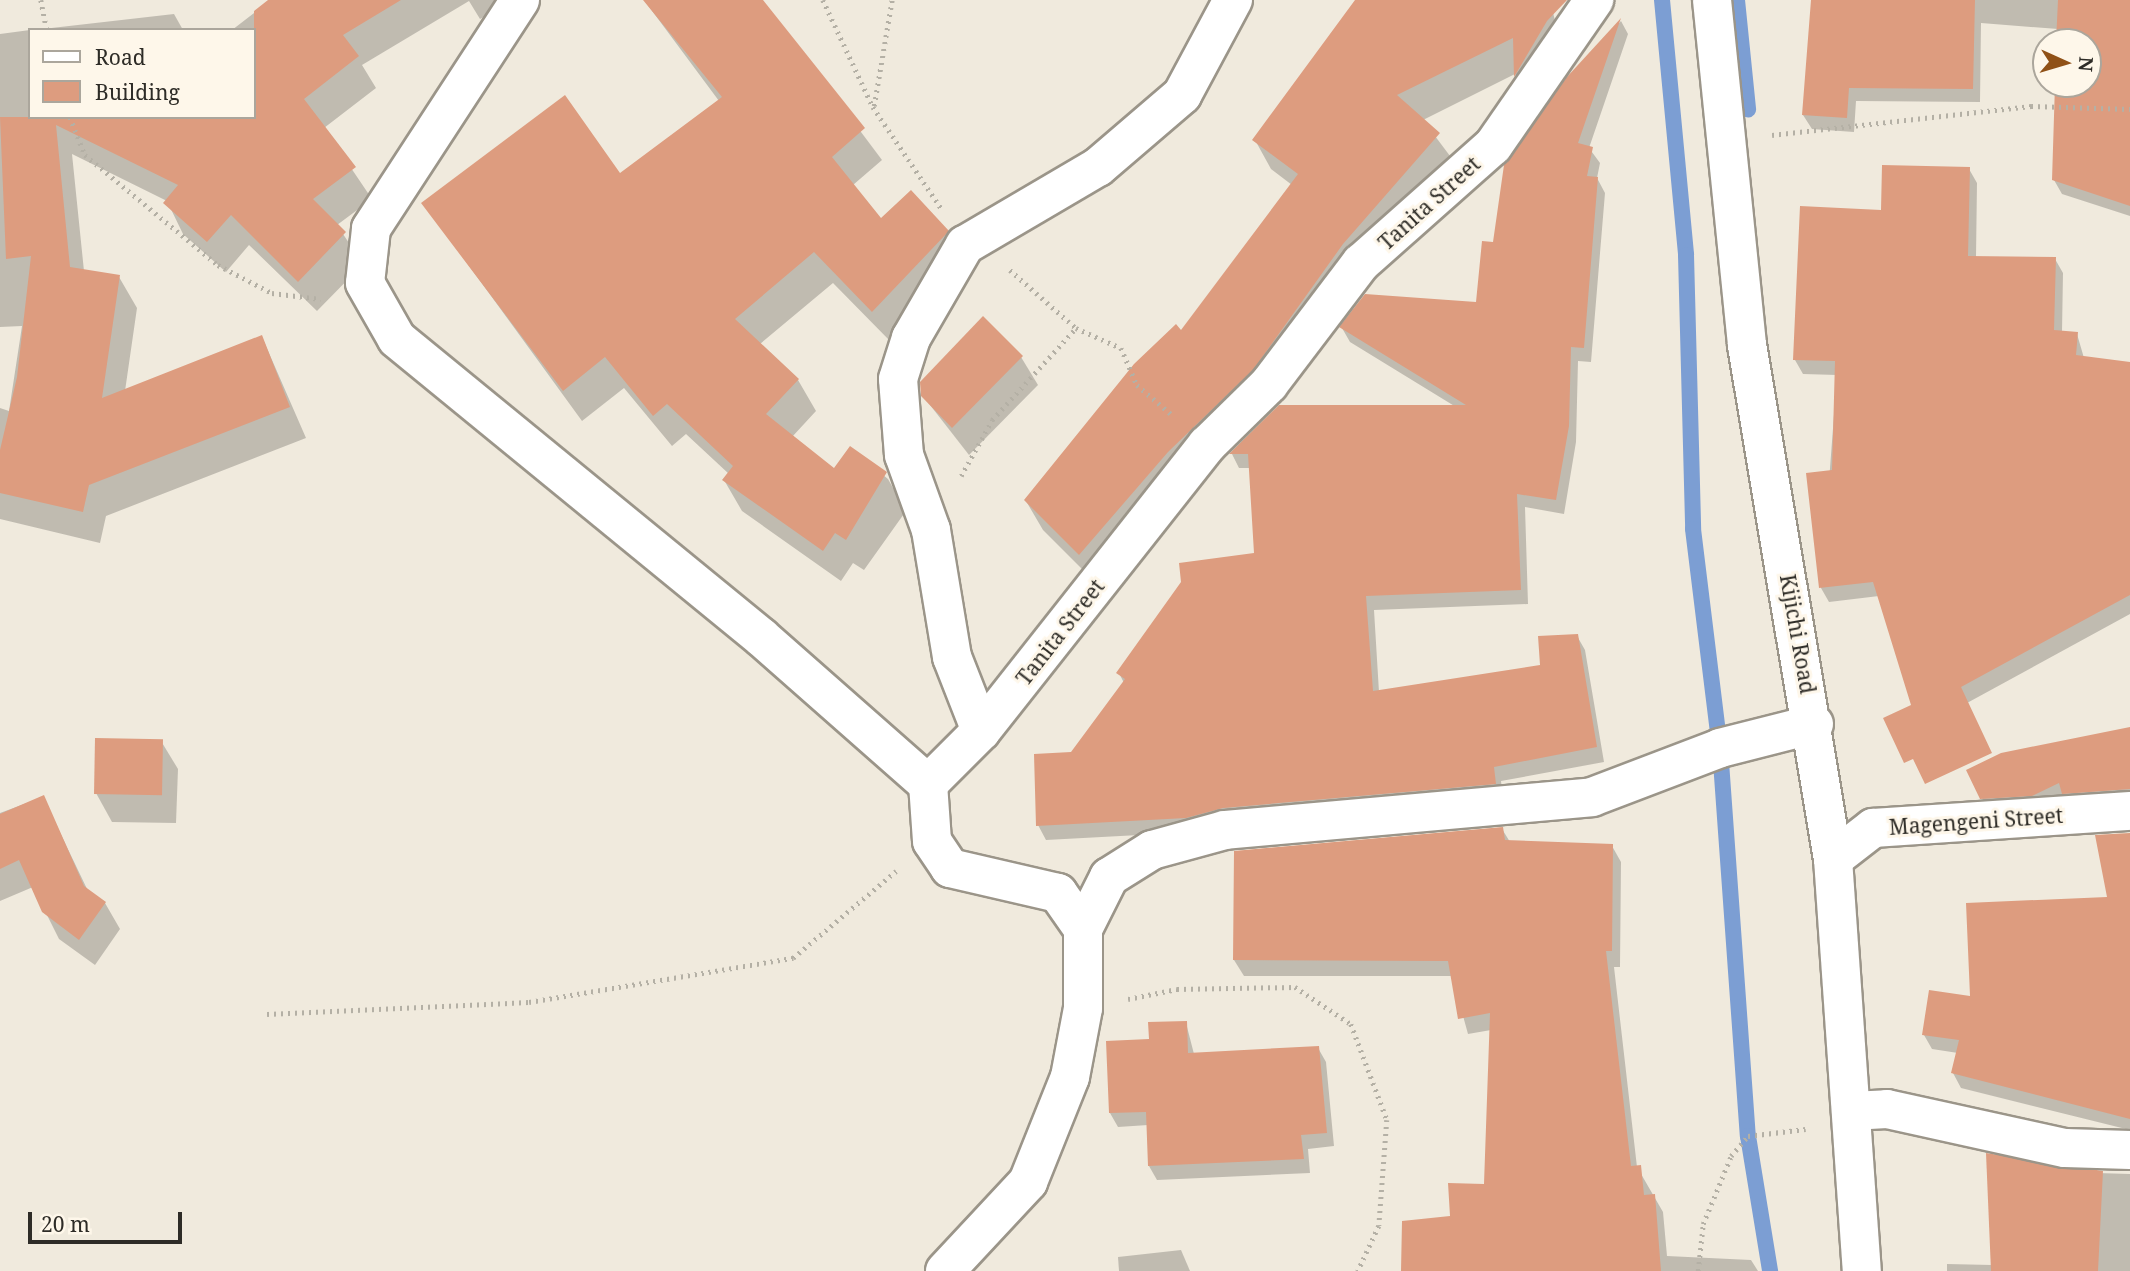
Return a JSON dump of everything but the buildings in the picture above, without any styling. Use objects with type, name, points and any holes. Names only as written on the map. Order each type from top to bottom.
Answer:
[{"type":"street","points":[[520,0],[371,229],[365,283],[397,340],[761,637],[928,784],[932,841],[950,868],[1059,893],[1083,929]]},
{"type":"street","points":[[981,731],[952,657],[932,530],[904,455],[898,421],[898,379],[911,338],[965,245],[1098,167],[1182,95],[1233,0]]},
{"type":"street","name":"Tanita Street","points":[[928,784],[981,731],[1207,445],[1269,384],[1361,263],[1493,146],[1594,0]]},
{"type":"street","name":"Kijichi Road","points":[[1712,0],[1747,345],[1814,724],[1833,859],[1862,1271]]},
{"type":"street","points":[[945,1271],[1028,1182],[1070,1077],[1083,1008],[1083,929],[1109,877],[1152,850],[1225,830],[1592,797],[1720,748],[1814,724]]},
{"type":"street","name":"Magengeni Street","points":[[1833,859],[1873,828],[2130,811]]},
{"type":"street","points":[[1852,1118],[1887,1109],[2065,1148],[2130,1150]]},
{"type":"path","points":[[41,0],[47,28]]},
{"type":"path","points":[[873,107],[892,0]]},
{"type":"path","points":[[1726,140],[2031,106],[2130,109]]},
{"type":"path","points":[[71,119],[85,155],[218,265],[272,293],[313,302],[365,283]]},
{"type":"path","points":[[932,530],[992,420],[1076,328]]},
{"type":"path","points":[[267,1014],[529,1002],[793,958],[932,841]]},
{"type":"path","points":[[1083,1008],[1177,989],[1295,987],[1351,1024],[1387,1120],[1379,1226],[1358,1271]]},
{"type":"path","points":[[1698,1271],[1703,1224],[1731,1156],[1748,1136],[1852,1118]]},
{"type":"waterway","points":[[1662,0],[1686,255],[1693,529],[1720,748],[1748,1136],[1770,1271]]},
{"type":"waterway","points":[[1737,0],[1748,109]]}]
